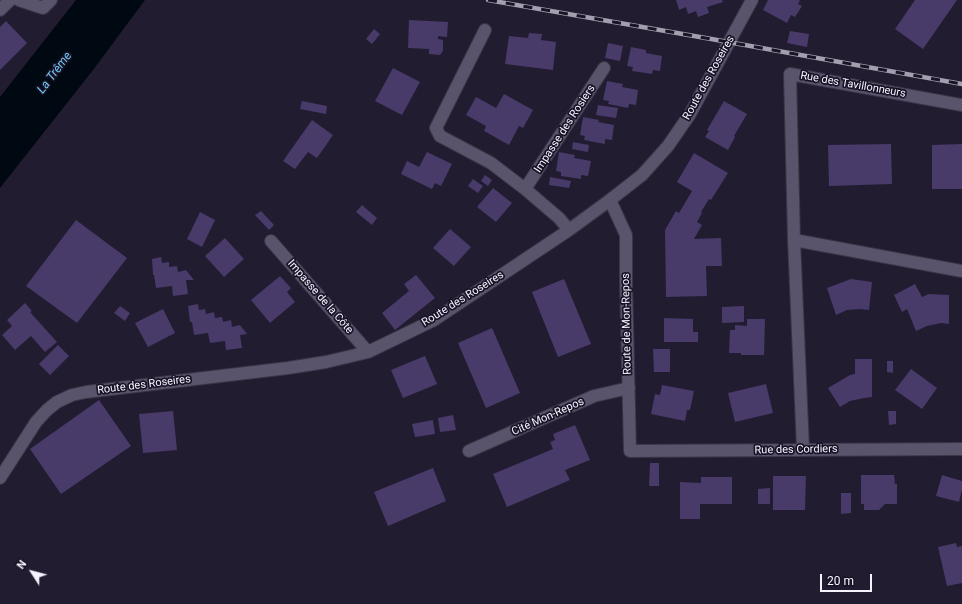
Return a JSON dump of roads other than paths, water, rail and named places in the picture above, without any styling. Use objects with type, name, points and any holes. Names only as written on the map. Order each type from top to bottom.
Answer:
[{"type":"street","points":[[0,10],[10,0]]},
{"type":"street","points":[[19,0],[43,8],[51,0]]},
{"type":"street","name":"Route des Roseires","points":[[0,478],[36,422],[57,402],[72,395],[93,391],[288,368],[326,362],[368,352],[434,320],[569,230],[642,176],[668,146],[690,114],[752,0]]},
{"type":"street","points":[[485,30],[436,128],[440,136],[491,163],[525,189],[559,218],[569,230]]},
{"type":"street","name":"Impasse des Rosiers","points":[[525,189],[604,68]]},
{"type":"street","name":"Rue des Tavillonneurs","points":[[802,449],[794,240],[790,74],[962,105]]},
{"type":"street","name":"Route de Mon-Repos","points":[[610,200],[626,235],[630,451]]},
{"type":"street","points":[[794,240],[962,271]]},
{"type":"street","name":"Impasse de la Côte","points":[[271,242],[368,352]]},
{"type":"street","name":"Cité Mon-Repos","points":[[469,451],[594,396],[629,388]]},
{"type":"street","name":"Rue des Cordiers","points":[[630,451],[962,448]]},
{"type":"water","name":"La Trême","points":[[76,0],[145,0],[93,70],[0,188],[0,97]]},
{"type":"railway","points":[[488,0],[962,84]]}]
